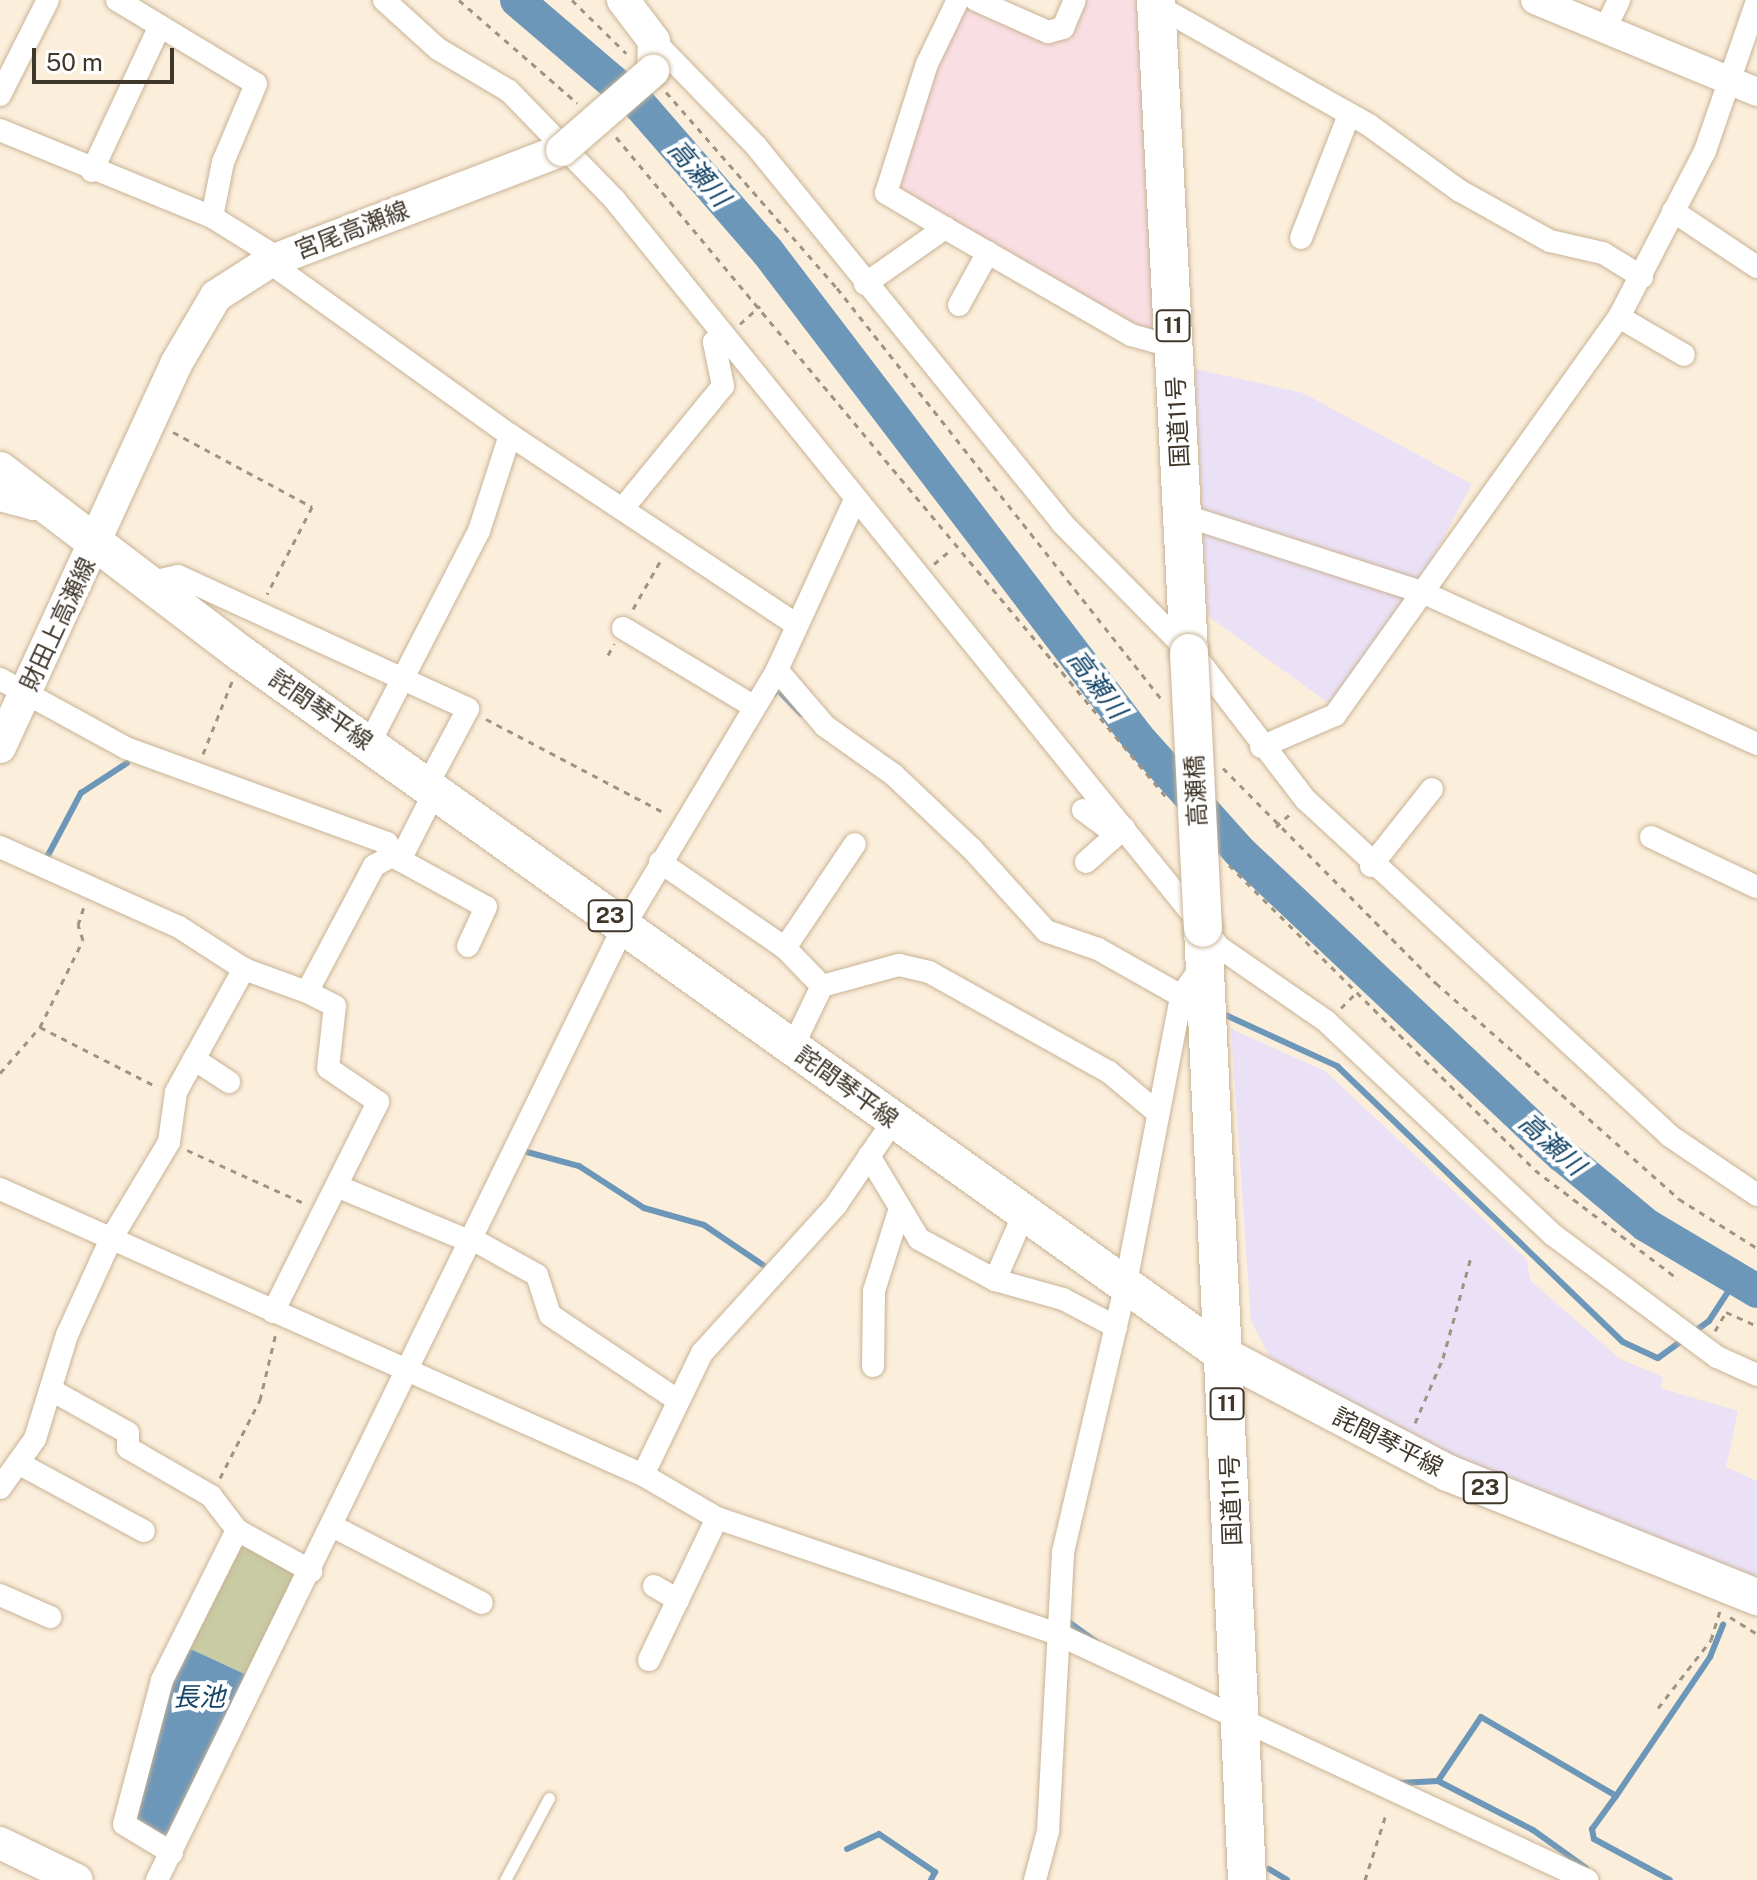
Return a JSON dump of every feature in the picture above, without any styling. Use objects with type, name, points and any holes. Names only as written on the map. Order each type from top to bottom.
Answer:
[{"type":"highway","name":"国道11号","points":[[1156,2],[1189,653]]},
{"type":"highway","name":"高瀬橋","points":[[1189,653],[1204,945]]},
{"type":"highway","name":"国道11号","points":[[1204,945],[1247,1880]]},
{"type":"main road","points":[[623,0],[649,64]]},
{"type":"main road","name":"宮尾高瀬線","points":[[96,544],[197,324],[216,296],[274,260],[562,150],[649,64]]},
{"type":"main road","name":"詫間琴平線","points":[[0,470],[44,500],[96,544],[243,655],[432,787],[1023,1216],[1225,1356],[1402,1452],[1757,1597]]},
{"type":"main road","name":"財田上高瀬線","points":[[0,747],[13,685],[96,544]]},
{"type":"main road","points":[[0,1843],[36,1871],[77,1880]]},
{"type":"street","points":[[0,95],[48,0]]},
{"type":"street","points":[[117,0],[256,84],[223,162],[212,217]]},
{"type":"street","points":[[384,0],[438,49],[509,91],[562,150],[614,199],[855,500],[922,575],[1204,945],[1326,1021],[1552,1234],[1705,1348],[1757,1375]]},
{"type":"street","points":[[958,0],[927,64],[886,193],[1131,335],[1174,347]]},
{"type":"street","points":[[976,0],[1048,32],[1063,28],[1075,0]]},
{"type":"street","points":[[1535,0],[1757,92]]},
{"type":"street","points":[[1605,29],[1619,0]]},
{"type":"street","points":[[1261,747],[1335,715],[1619,317],[1705,151],[1757,1]]},
{"type":"street","points":[[1156,2],[1349,115],[1485,205],[1550,241],[1603,253],[1642,277]]},
{"type":"street","points":[[92,171],[160,26]]},
{"type":"street","points":[[649,64],[756,146],[1062,523],[1189,653],[1261,747],[1371,866],[1670,1136],[1757,1195]]},
{"type":"street","points":[[1301,238],[1349,115]]},
{"type":"street","points":[[0,130],[92,171],[212,217],[510,435],[624,507],[794,623]]},
{"type":"street","points":[[1673,211],[1757,267]]},
{"type":"street","points":[[865,284],[945,228]]},
{"type":"street","points":[[959,305],[988,252]]},
{"type":"street","points":[[1619,317],[1684,355]]},
{"type":"street","points":[[624,507],[723,386],[714,342],[725,338]]},
{"type":"street","points":[[369,744],[479,531],[510,435]]},
{"type":"street","points":[[0,456],[48,490],[44,500],[33,509],[0,500]]},
{"type":"street","points":[[157,1880],[411,1372],[624,926],[681,822],[777,670],[794,623],[855,500]]},
{"type":"street","points":[[1183,515],[1422,592],[1757,744]]},
{"type":"street","points":[[148,583],[178,576],[401,681],[468,709],[396,858],[374,866],[307,992]]},
{"type":"street","points":[[623,628],[643,650],[753,706]]},
{"type":"street","points":[[777,670],[825,726],[894,775],[972,849],[1046,931],[1098,949],[1181,996]]},
{"type":"street","points":[[13,685],[126,748],[387,843],[396,858],[486,907],[468,946]]},
{"type":"street","points":[[1371,866],[1432,789]]},
{"type":"street","points":[[1083,810],[1120,832]]},
{"type":"street","points":[[1086,862],[1120,832]]},
{"type":"street","points":[[1651,837],[1757,887]]},
{"type":"street","points":[[785,948],[855,844]]},
{"type":"street","points":[[0,847],[90,893],[179,927],[244,969],[307,992],[335,1006],[328,1068],[378,1102],[277,1314]]},
{"type":"street","points":[[660,862],[785,948],[822,986]]},
{"type":"street","points":[[1035,1880],[1048,1831],[1055,1633],[1063,1552],[1125,1288],[1181,996],[1204,945]]},
{"type":"street","points":[[792,1048],[822,986],[899,965],[929,972],[1109,1072],[1158,1113]]},
{"type":"street","points":[[0,1488],[18,1463],[53,1391],[67,1335],[111,1239],[169,1142],[176,1092],[244,969]]},
{"type":"street","points":[[194,1059],[229,1082]]},
{"type":"street","points":[[643,1475],[676,1399],[729,1318],[836,1205],[894,1120]]},
{"type":"street","points":[[869,1156],[899,1211],[935,1251],[995,1280],[1063,1299],[1116,1327]]},
{"type":"street","points":[[339,1187],[472,1241],[537,1275],[550,1315],[676,1399]]},
{"type":"street","points":[[0,1189],[643,1475],[717,1518],[1055,1633],[1240,1723],[1587,1880]]},
{"type":"street","points":[[873,1366],[874,1291],[899,1211]]},
{"type":"street","points":[[995,1280],[1023,1216]]},
{"type":"street","points":[[53,1391],[128,1433],[128,1448],[211,1496],[237,1530],[311,1571]]},
{"type":"street","points":[[18,1463],[144,1531]]},
{"type":"street","points":[[649,1660],[717,1518]]},
{"type":"street","points":[[334,1527],[482,1603]]},
{"type":"street","points":[[172,1853],[124,1824],[162,1680],[237,1530]]},
{"type":"street","points":[[654,1586],[678,1600]]},
{"type":"street","points":[[0,1595],[50,1617]]},
{"type":"lane","points":[[505,1880],[549,1798]]},
{"type":"path","points":[[459,0],[584,110]]},
{"type":"path","points":[[572,0],[649,64],[837,288],[1166,705]]},
{"type":"path","points":[[607,129],[760,306],[953,548],[1170,801]]},
{"type":"path","points":[[725,338],[760,306]]},
{"type":"path","points":[[176,419],[171,431],[312,507],[257,614]]},
{"type":"path","points":[[608,655],[672,539]]},
{"type":"path","points":[[922,575],[953,548]]},
{"type":"path","points":[[195,772],[243,655]]},
{"type":"path","points":[[468,709],[681,822]]},
{"type":"path","points":[[1216,760],[1436,983],[1679,1199],[1757,1248]]},
{"type":"path","points":[[1223,859],[1359,990],[1535,1170],[1678,1279]]},
{"type":"path","points":[[0,1073],[40,1027],[83,940],[78,925],[90,893]]},
{"type":"path","points":[[1326,1021],[1359,990]]},
{"type":"path","points":[[40,1027],[140,1083],[176,1092]]},
{"type":"path","points":[[169,1142],[325,1213]]},
{"type":"path","points":[[1402,1452],[1443,1358],[1471,1257]]},
{"type":"path","points":[[1705,1348],[1726,1312],[1757,1326]]},
{"type":"path","points":[[211,1496],[260,1400],[277,1314]]},
{"type":"path","points":[[1658,1708],[1711,1640],[1720,1611],[1757,1634]]},
{"type":"path","points":[[1365,1880],[1396,1791]]},
{"type":"shaded area","points":[[958,0],[1048,32],[1075,0],[1139,0],[1158,344],[886,193]]},
{"type":"shaded area","points":[[1195,369],[1303,393],[1472,484],[1411,599],[1334,707],[1208,616]]},
{"type":"shaded area","points":[[1231,1029],[1325,1071],[1526,1259],[1531,1281],[1620,1359],[1663,1377],[1660,1388],[1738,1411],[1726,1467],[1757,1481],[1757,1587],[1454,1462],[1270,1357],[1251,1321]]},
{"type":"green space","points":[[237,1540],[300,1573],[249,1676],[184,1646]]},
{"type":"water","name":"長池","points":[[184,1646],[249,1676],[166,1842],[128,1820]]},
{"type":"waterway","name":"高瀬川","points":[[517,0],[640,105],[767,251],[1138,738],[1239,851],[1562,1155],[1646,1225],[1757,1291]]},
{"type":"waterway","points":[[774,694],[777,689],[801,714]]},
{"type":"waterway","points":[[46,859],[81,793],[127,763]]},
{"type":"waterway","points":[[1219,1012],[1337,1066],[1623,1342],[1658,1358],[1709,1321],[1735,1281]]},
{"type":"waterway","points":[[527,1152],[579,1166],[644,1208],[704,1225],[763,1265]]},
{"type":"waterway","points":[[1066,1620],[1098,1643]]},
{"type":"waterway","points":[[1399,1783],[1438,1781],[1481,1717],[1616,1796],[1710,1657],[1723,1624]]},
{"type":"waterway","points":[[1438,1781],[1533,1830],[1586,1868]]},
{"type":"waterway","points":[[1616,1796],[1592,1829],[1594,1839],[1670,1880]]},
{"type":"waterway","points":[[847,1849],[879,1834],[935,1872],[931,1880]]},
{"type":"waterway","points":[[1269,1869],[1287,1880]]}]
